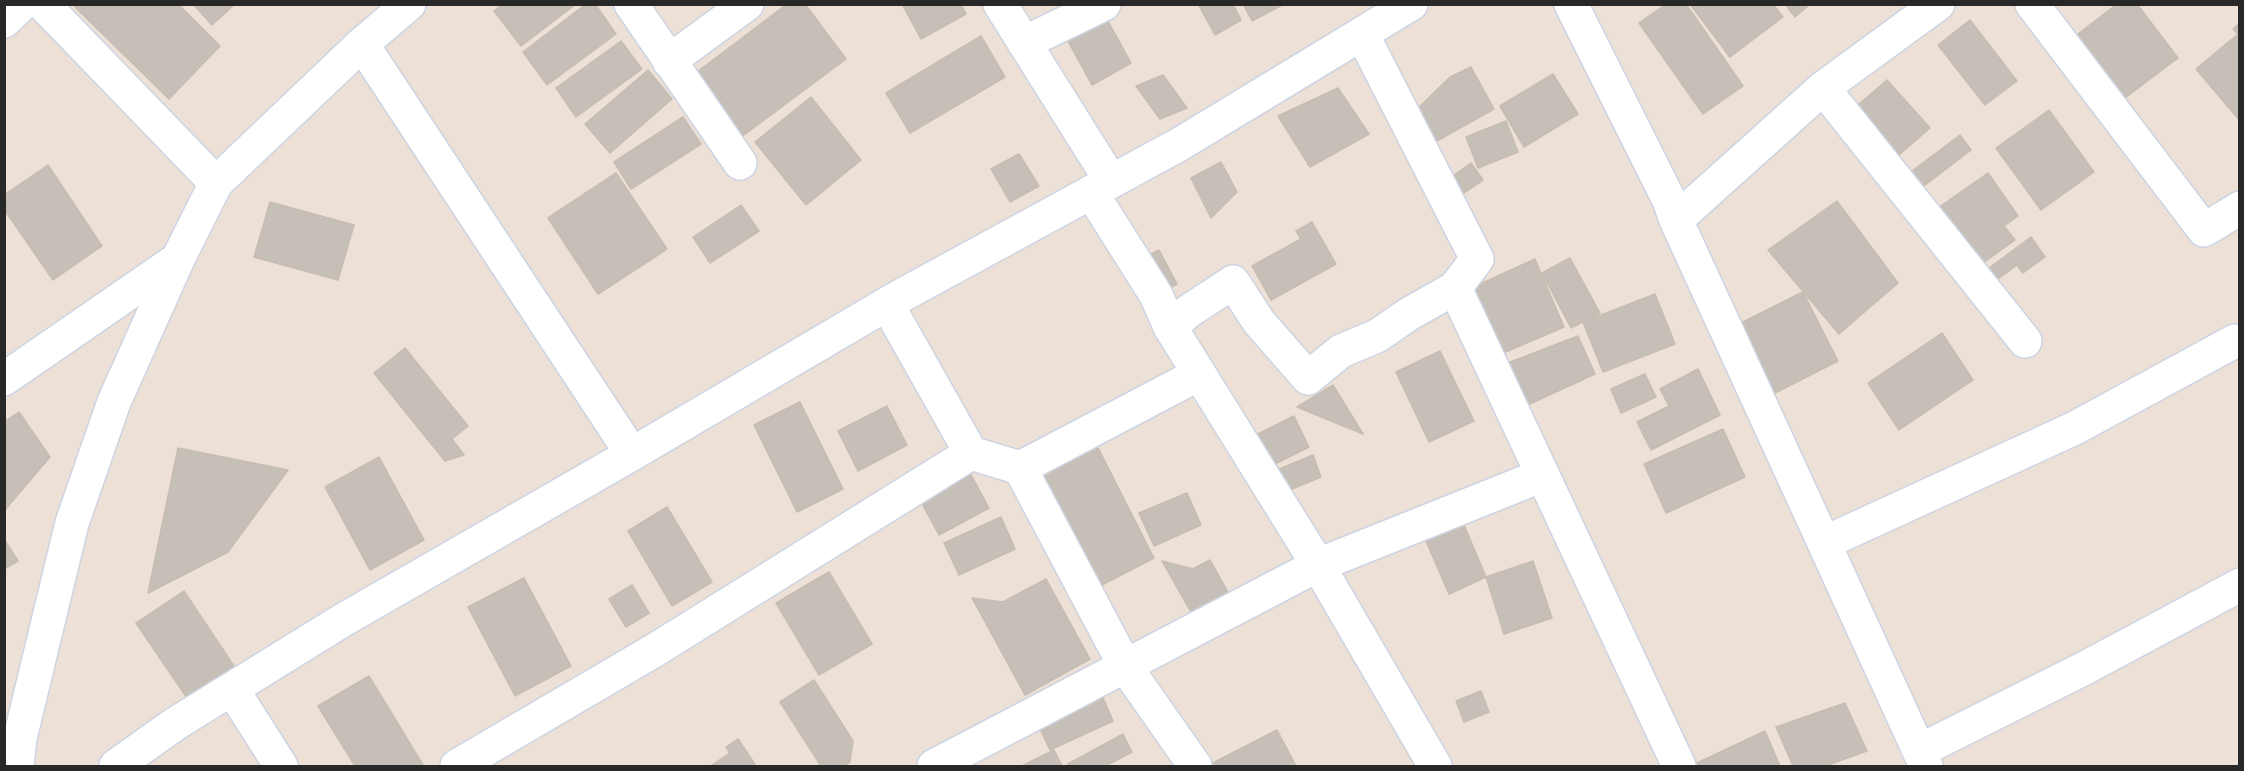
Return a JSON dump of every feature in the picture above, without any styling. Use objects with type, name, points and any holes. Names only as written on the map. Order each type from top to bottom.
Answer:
[{"type":"street","points":[[4,21],[22,4]]},
{"type":"street","points":[[43,4],[216,183]]},
{"type":"street","points":[[14,745],[72,524],[114,402],[178,259],[216,183],[362,44],[409,4]]},
{"type":"street","points":[[631,4],[740,163]]},
{"type":"street","points":[[669,61],[747,4]]},
{"type":"street","points":[[1000,4],[1024,42],[1101,187],[1170,327],[1318,565],[1435,766]]},
{"type":"street","points":[[1024,42],[1104,4]]},
{"type":"street","points":[[116,766],[174,724],[343,620],[887,304],[1180,144],[1411,4]]},
{"type":"street","points":[[1571,4],[1669,200],[1676,220],[1922,759],[2240,585]]},
{"type":"street","points":[[1676,220],[1822,88],[1938,4]]},
{"type":"street","points":[[2032,4],[2204,230],[2240,208]]},
{"type":"street","points":[[1170,327],[1189,311],[1233,282],[1259,322],[1308,378],[1341,351],[1377,336],[1455,288],[1477,259],[1362,34]]},
{"type":"street","points":[[362,44],[632,454]]},
{"type":"street","points":[[1822,88],[2025,341]]},
{"type":"street","points":[[4,379],[178,259]]},
{"type":"street","points":[[1455,288],[1679,766]]},
{"type":"street","points":[[887,304],[971,453],[1020,468],[1199,374]]},
{"type":"street","points":[[1824,543],[2075,428],[2235,341]]},
{"type":"street","points":[[457,766],[655,650],[971,453]]},
{"type":"street","points":[[1020,468],[1125,666],[1196,766]]},
{"type":"street","points":[[934,766],[1318,565],[1543,475]]},
{"type":"street","points":[[232,689],[281,766]]},
{"type":"building","points":[[77,4],[178,4],[220,46],[169,99],[75,7]]},
{"type":"building","points":[[193,4],[235,4],[212,25]]},
{"type":"building","points":[[503,4],[576,4],[521,46],[494,11]]},
{"type":"building","points":[[586,4],[595,4],[616,34],[547,85],[523,52]]},
{"type":"building","points":[[787,4],[805,4],[846,59],[740,138],[693,75]]},
{"type":"building","points":[[902,4],[961,4],[966,14],[921,39]]},
{"type":"building","points":[[1198,4],[1233,4],[1241,20],[1215,35]]},
{"type":"building","points":[[1243,4],[1281,4],[1282,5],[1252,21]]},
{"type":"building","points":[[1666,4],[1686,4],[1743,86],[1703,114],[1639,23]]},
{"type":"building","points":[[1690,4],[1773,4],[1783,17],[1730,57]]},
{"type":"building","points":[[1785,4],[1810,4],[1795,17]]},
{"type":"building","points":[[2117,4],[2137,4],[2178,58],[2117,104],[2069,41]]},
{"type":"building","points":[[1103,12],[1131,63],[1092,85],[1064,34]]},
{"type":"building","points":[[1970,20],[2017,81],[1985,105],[1938,45]]},
{"type":"building","points":[[2240,23],[2240,121],[2196,69],[2238,34],[2233,29]]},
{"type":"building","points":[[981,36],[1005,77],[910,133],[886,93]]},
{"type":"building","points":[[621,41],[642,69],[576,117],[556,88]]},
{"type":"building","points":[[1471,67],[1494,109],[1426,147],[1406,120],[1450,77]]},
{"type":"building","points":[[648,70],[672,99],[610,153],[585,124]]},
{"type":"building","points":[[1553,74],[1578,114],[1524,147],[1500,106]]},
{"type":"building","points":[[1163,75],[1187,108],[1160,119],[1136,86]]},
{"type":"building","points":[[1887,80],[1930,128],[1893,160],[1851,111]]},
{"type":"building","points":[[1338,88],[1369,134],[1310,167],[1278,116]]},
{"type":"building","points":[[811,97],[861,160],[806,205],[755,142]]},
{"type":"building","points":[[2049,110],[2094,172],[2041,210],[1996,148]]},
{"type":"building","points":[[683,117],[701,144],[631,189],[614,162]]},
{"type":"building","points":[[1506,121],[1518,152],[1478,168],[1466,137]]},
{"type":"building","points":[[1960,135],[1971,150],[1916,192],[1904,177]]},
{"type":"building","points":[[1019,154],[1039,186],[1010,202],[991,169]]},
{"type":"building","points":[[1221,162],[1237,192],[1211,218],[1191,178]]},
{"type":"building","points":[[1471,163],[1483,180],[1454,200],[1443,183]]},
{"type":"building","points":[[48,165],[102,246],[53,280],[4,209],[4,195]]},
{"type":"building","points":[[616,173],[667,249],[598,294],[548,218]]},
{"type":"building","points":[[1988,173],[2018,216],[2004,226],[2015,240],[1976,268],[1935,210]]},
{"type":"building","points":[[1837,201],[1898,283],[1839,334],[1768,250]]},
{"type":"building","points":[[270,202],[354,225],[338,280],[254,257]]},
{"type":"building","points":[[741,205],[759,231],[710,263],[693,237]]},
{"type":"building","points":[[1312,222],[1336,264],[1271,300],[1252,266],[1301,239],[1296,231]]},
{"type":"building","points":[[2031,237],[2045,257],[2023,273],[2017,265],[1998,279],[1989,268]]},
{"type":"building","points":[[1159,250],[1177,284],[1156,295],[1138,261]]},
{"type":"building","points":[[1570,258],[1600,313],[1571,328],[1542,273]]},
{"type":"building","points":[[1535,259],[1564,327],[1494,357],[1465,291]]},
{"type":"building","points":[[1803,292],[1838,361],[1767,397],[1731,328]]},
{"type":"building","points":[[1655,294],[1675,344],[1603,372],[1583,322]]},
{"type":"building","points":[[1942,333],[1973,380],[1899,430],[1868,383]]},
{"type":"building","points":[[1578,336],[1595,374],[1521,408],[1500,366]]},
{"type":"building","points":[[405,348],[468,426],[452,439],[464,455],[445,461],[374,373]]},
{"type":"building","points":[[1440,351],[1474,421],[1429,442],[1396,372]]},
{"type":"building","points":[[1698,369],[1720,415],[1651,450],[1637,422],[1669,406],[1660,389]]},
{"type":"building","points":[[1645,374],[1656,397],[1621,413],[1611,389]]},
{"type":"building","points":[[1333,385],[1363,434],[1297,407]]},
{"type":"building","points":[[800,402],[843,489],[797,512],[754,425]]},
{"type":"building","points":[[887,406],[907,445],[858,471],[838,431]]},
{"type":"building","points":[[19,412],[50,457],[4,511],[4,422]]},
{"type":"building","points":[[1294,416],[1309,447],[1261,471],[1246,440]]},
{"type":"building","points":[[1723,429],[1745,477],[1666,513],[1644,464]]},
{"type":"building","points":[[1096,444],[1154,558],[1096,588],[1038,473]]},
{"type":"building","points":[[178,448],[288,470],[228,552],[148,593]]},
{"type":"building","points":[[1313,455],[1321,477],[1280,494],[1272,472]]},
{"type":"building","points":[[379,457],[424,540],[370,570],[325,487]]},
{"type":"building","points":[[969,471],[989,508],[939,535],[919,498]]},
{"type":"building","points":[[1187,493],[1201,525],[1154,546],[1139,513]]},
{"type":"building","points":[[667,507],[712,582],[672,606],[628,531]]},
{"type":"building","points":[[1001,517],[1015,549],[959,575],[944,543]]},
{"type":"building","points":[[1461,518],[1486,577],[1449,594],[1423,534]]},
{"type":"building","points":[[4,539],[18,561],[4,569]]},
{"type":"building","points":[[1210,560],[1229,594],[1192,614],[1162,561],[1193,569]]},
{"type":"building","points":[[1533,561],[1552,618],[1504,634],[1486,577]]},
{"type":"building","points":[[829,572],[872,644],[819,675],[776,603]]},
{"type":"building","points":[[524,578],[571,666],[515,696],[468,607]]},
{"type":"building","points":[[1046,579],[1090,659],[1025,695],[972,598],[1003,602]]},
{"type":"building","points":[[632,585],[649,613],[626,627],[609,599]]},
{"type":"building","points":[[184,591],[234,666],[187,698],[136,623]]},
{"type":"building","points":[[369,676],[423,765],[355,766],[318,706]]},
{"type":"building","points":[[814,680],[853,741],[850,762],[843,766],[821,766],[780,702]]},
{"type":"building","points":[[1481,691],[1489,712],[1464,722],[1456,701]]},
{"type":"building","points":[[1101,693],[1113,721],[1050,750],[1037,722]]},
{"type":"building","points":[[1845,703],[1867,751],[1825,766],[1793,766],[1776,727]]},
{"type":"building","points":[[1277,730],[1296,766],[1207,766]]},
{"type":"building","points":[[1765,731],[1780,766],[1699,766],[1697,763]]},
{"type":"building","points":[[1123,734],[1132,752],[1105,766],[1069,766],[1068,764]]},
{"type":"building","points":[[738,739],[756,766],[713,766],[730,753],[726,747]]},
{"type":"building","points":[[1054,750],[1062,766],[1022,766]]}]
